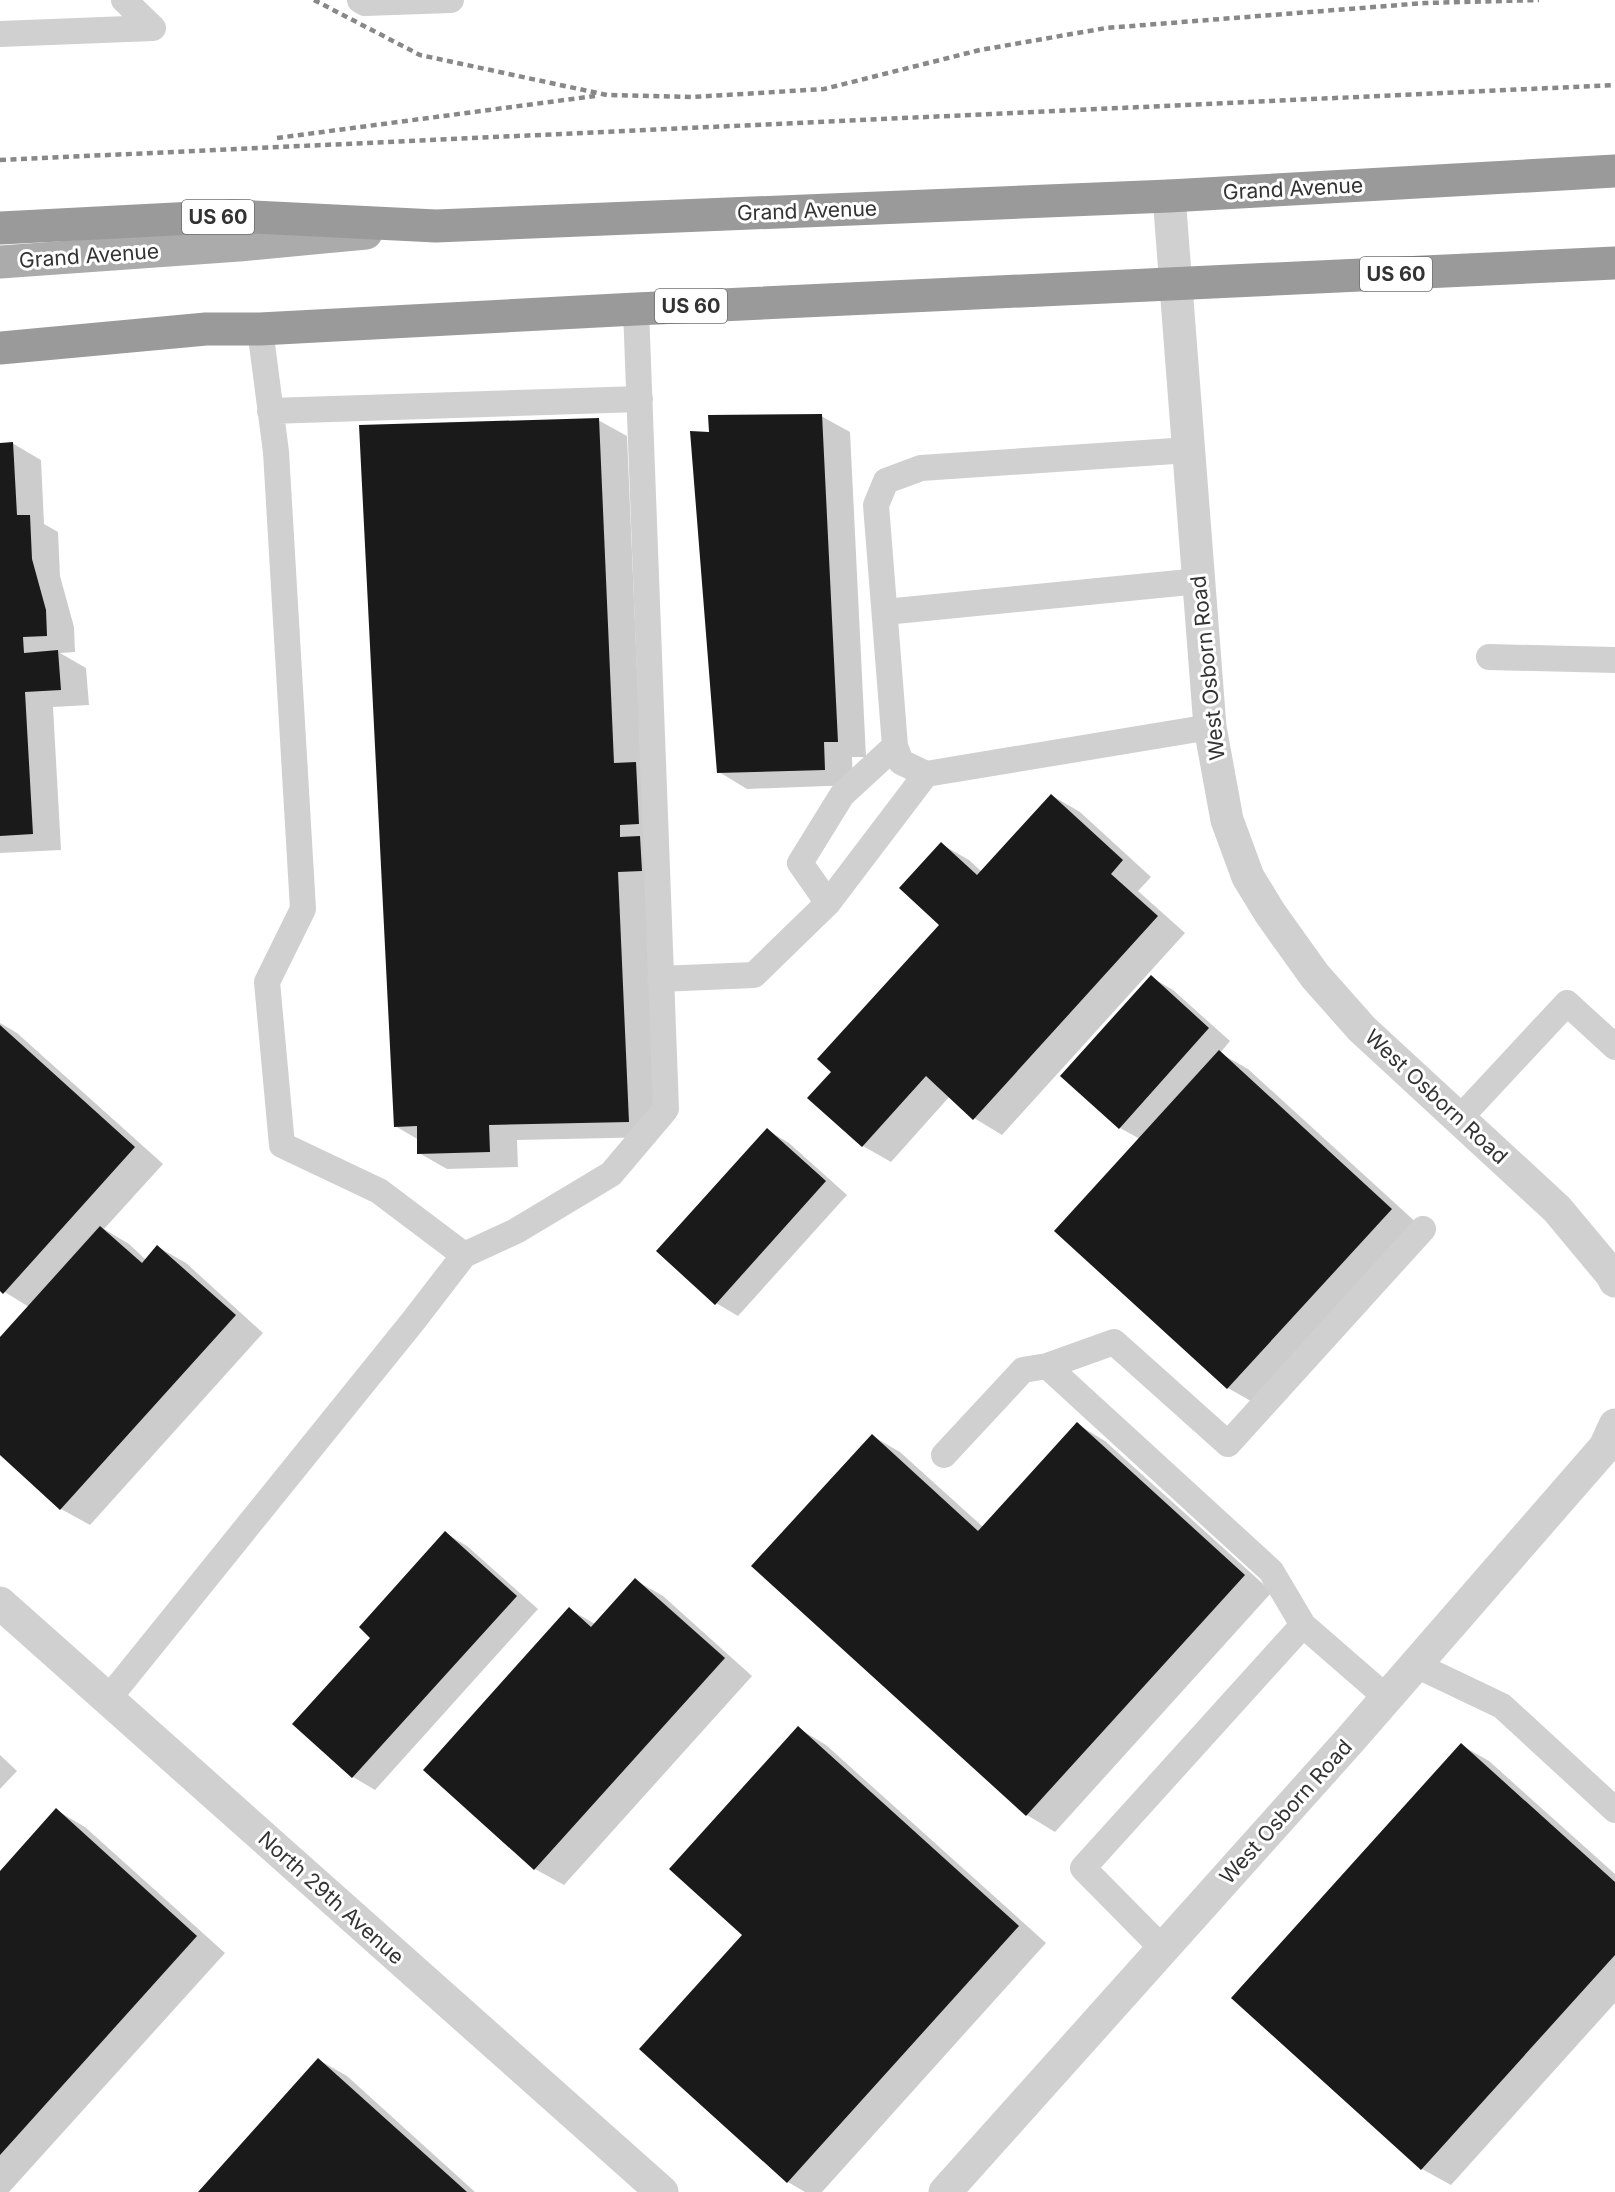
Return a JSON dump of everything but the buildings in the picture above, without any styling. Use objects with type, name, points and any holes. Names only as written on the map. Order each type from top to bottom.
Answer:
[{"type":"highway","name":"Grand Avenue","points":[[436,226],[1169,196],[1615,171]]},
{"type":"highway","name":"US 60","points":[[0,228],[233,216],[436,226]]},
{"type":"highway","name":"US 60","points":[[0,348],[206,329],[261,329],[1615,263]]},
{"type":"main road","name":"Grand Avenue","points":[[0,262],[239,245],[436,226]]},
{"type":"main road","points":[[0,338],[206,329]]},
{"type":"street","name":"West Osborn Road","points":[[1169,196],[1210,727],[1227,820],[1248,877],[1270,913],[1315,976],[1362,1029],[1557,1209],[1614,1276]]},
{"type":"street","name":"West Osborn Road","points":[[945,2192],[1416,1665],[1605,1447],[1615,1425]]},
{"type":"street","name":"North 29th Avenue","points":[[0,1603],[662,2192]]},
{"type":"lane","points":[[0,34],[153,28],[124,0]]},
{"type":"lane","points":[[360,0],[364,3],[451,0]]},
{"type":"lane","points":[[108,1700],[464,1255],[516,1231],[611,1174],[666,1109],[636,309]]},
{"type":"lane","points":[[261,329],[276,452],[303,909],[267,982],[282,1145],[379,1191],[464,1255]]},
{"type":"lane","points":[[270,411],[640,399]]},
{"type":"lane","points":[[1189,450],[921,468],[886,481],[876,505],[895,747],[901,762],[926,774],[1210,727]]},
{"type":"lane","points":[[885,612],[1199,581]]},
{"type":"lane","points":[[1489,657],[1615,660]]},
{"type":"lane","points":[[828,903],[800,863],[842,795],[895,747]]},
{"type":"lane","points":[[660,979],[754,975],[828,903],[926,774]]},
{"type":"lane","points":[[1459,1119],[1567,1003],[1615,1047]]},
{"type":"lane","points":[[944,1455],[1023,1370],[1047,1366],[1114,1342],[1228,1444],[1423,1229]]},
{"type":"lane","points":[[1047,1366],[1271,1571],[1303,1625],[1387,1698]]},
{"type":"lane","points":[[1163,1949],[1083,1868],[1303,1625]]},
{"type":"lane","points":[[1416,1665],[1502,1706],[1615,1810]]},
{"type":"railway","points":[[314,0],[420,55],[607,95],[693,97],[824,89],[980,50],[1106,28],[1425,3],[1539,0]]},
{"type":"railway","points":[[0,160],[1615,85]]},
{"type":"railway","points":[[277,138],[595,96]]}]
